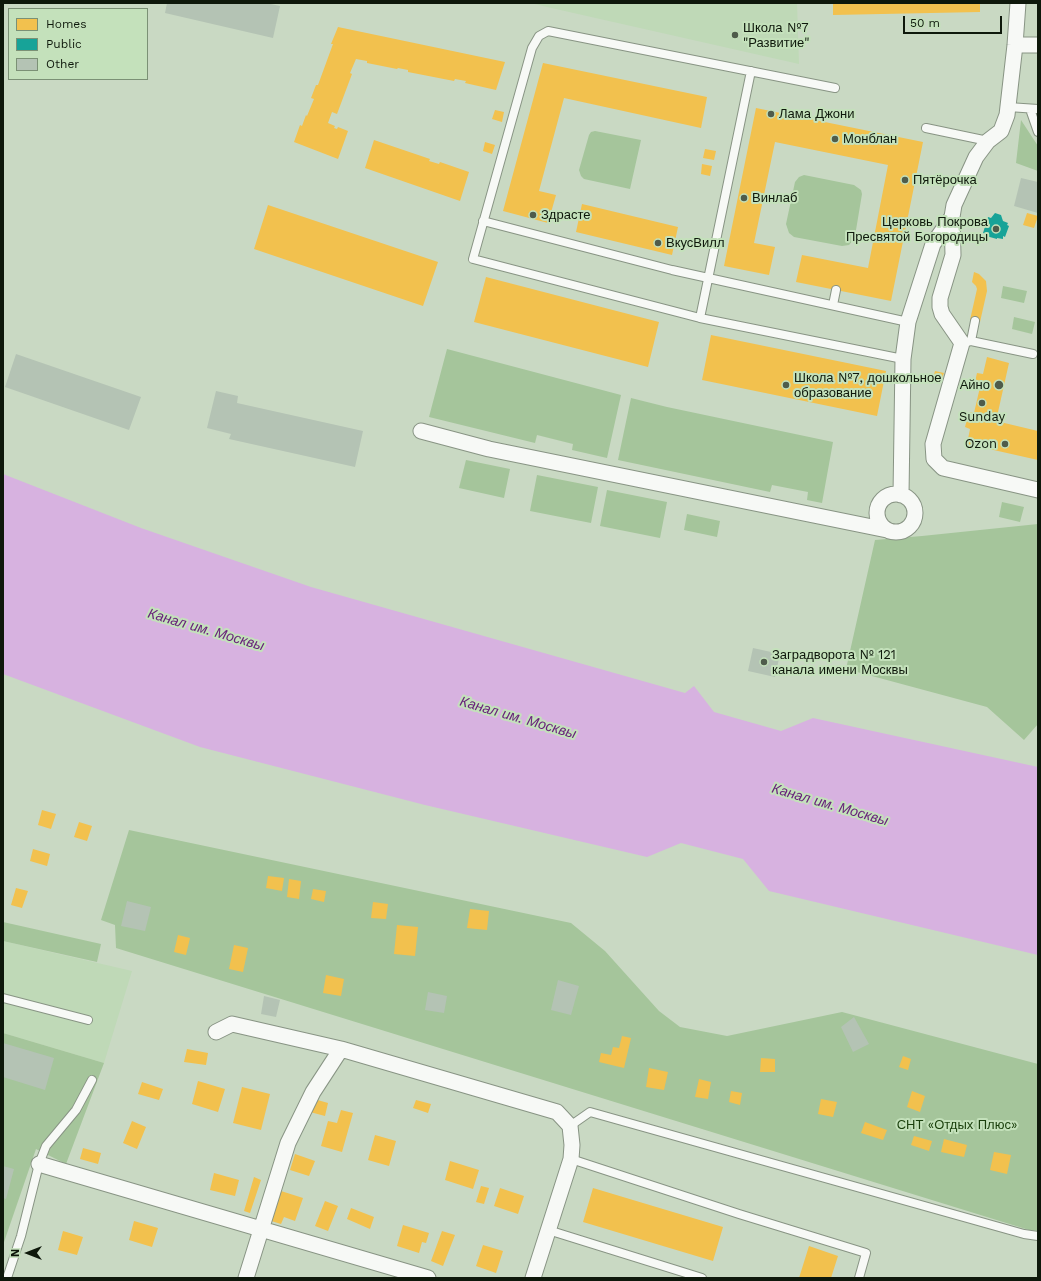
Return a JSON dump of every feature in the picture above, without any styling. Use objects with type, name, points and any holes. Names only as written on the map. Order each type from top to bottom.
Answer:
[{"type":"street","points":[[1018,3],[1007,115],[1001,131],[988,141],[976,157],[954,206],[952,217],[954,244],[953,255],[940,298],[940,307],[942,314],[966,342],[933,444],[934,459],[943,468],[1038,490]]},
{"type":"street","points":[[1015,45],[1038,45]]},
{"type":"street","points":[[901,495],[903,359],[908,322],[933,244],[952,217]]},
{"type":"street","points":[[421,431],[488,449],[887,530],[899,532],[909,527],[913,523],[915,511],[911,501],[901,495],[890,496],[884,499],[878,509],[877,516],[879,522],[887,530]]},
{"type":"street","points":[[216,1032],[232,1024],[341,1049],[557,1112],[570,1126],[572,1145],[571,1159],[533,1278]]},
{"type":"street","points":[[246,1278],[288,1143],[314,1092],[341,1049]]},
{"type":"street","points":[[38,1164],[428,1278]]},
{"type":"lane","points":[[835,88],[548,31],[539,36],[532,48],[473,259],[700,318],[903,359]]},
{"type":"lane","points":[[700,318],[751,71]]},
{"type":"lane","points":[[1008,107],[1034,109],[1038,132]]},
{"type":"lane","points":[[926,128],[988,141]]},
{"type":"lane","points":[[483,221],[708,278],[908,322]]},
{"type":"lane","points":[[832,305],[836,290]]},
{"type":"lane","points":[[975,321],[966,342],[1033,354]]},
{"type":"lane","points":[[3,998],[88,1020]]},
{"type":"lane","points":[[6,1278],[21,1236],[38,1164],[46,1146],[76,1110],[92,1080]]},
{"type":"lane","points":[[570,1126],[590,1112],[1016,1232],[1038,1236]]},
{"type":"lane","points":[[571,1159],[866,1254],[859,1278]]},
{"type":"lane","points":[[548,1230],[702,1278]]},
{"type":"shaded area","name":"Школа №7 \"Развитие\"","points":[[531,3],[797,3],[799,64],[547,7]]},
{"type":"shaded area","points":[[3,941],[132,971],[104,1063],[3,1033]]},
{"type":"green space","points":[[1021,120],[1038,146],[1038,171],[1016,163]]},
{"type":"green space","points":[[595,131],[641,140],[630,189],[584,179],[581,176],[579,170],[589,135],[591,132]]},
{"type":"green space","points":[[804,175],[854,185],[861,190],[862,194],[855,236],[849,245],[842,246],[794,237],[789,233],[786,224],[795,182],[799,177]]},
{"type":"green space","points":[[1003,286],[1027,291],[1024,303],[1001,298]]},
{"type":"green space","points":[[1014,317],[1035,322],[1032,334],[1012,329]]},
{"type":"green space","points":[[447,349],[621,395],[607,458],[572,450],[573,444],[537,435],[535,443],[429,417]]},
{"type":"green space","points":[[631,398],[833,442],[822,503],[807,500],[808,492],[772,485],[770,492],[618,460]]},
{"type":"green space","points":[[466,460],[510,469],[504,498],[459,488]]},
{"type":"green space","points":[[537,475],[598,487],[591,523],[530,511]]},
{"type":"green space","points":[[607,490],[667,502],[660,538],[600,526]]},
{"type":"green space","points":[[1002,502],[1024,507],[1020,522],[999,517]]},
{"type":"green space","points":[[687,514],[720,521],[717,537],[684,530]]},
{"type":"green space","points":[[1038,524],[1038,724],[1024,740],[987,707],[846,669],[875,540]]},
{"type":"green space","name":"СНТ «Отдых Плюс»","points":[[129,830],[571,923],[605,951],[659,1011],[680,1027],[727,1036],[842,1012],[1038,1064],[1038,1231],[1029,1230],[116,948],[115,925],[101,920]]},
{"type":"green space","points":[[3,922],[101,944],[97,962],[3,941]]},
{"type":"green space","points":[[3,1033],[104,1063],[66,1164],[36,1149],[3,1245]]},
{"type":"water","name":"Канал им. Москвы","points":[[3,474],[141,528],[311,587],[685,693],[694,686],[714,712],[781,731],[813,718],[1038,767],[1038,955],[769,891],[743,859],[681,843],[647,857],[425,805],[200,747],[3,674]]},
{"type":"building: Homes","points":[[833,3],[980,3],[980,12],[833,15]]},
{"type":"building: Homes","points":[[338,27],[505,62],[496,90],[465,83],[466,81],[455,79],[454,81],[408,72],[408,70],[367,63],[367,61],[356,59],[337,114],[332,112],[328,123],[335,126],[334,128],[337,129],[338,127],[348,131],[338,159],[294,142],[300,125],[302,126],[314,99],[311,98],[316,85],[318,85]]},
{"type":"building: Homes","points":[[543,63],[707,97],[701,128],[564,98],[539,191],[556,195],[548,223],[503,211]]},
{"type":"building: Homes","points":[[756,108],[923,142],[891,301],[796,282],[802,255],[868,268],[888,165],[775,142],[754,243],[775,247],[769,275],[724,266]]},
{"type":"building: Homes","points":[[495,110],[504,112],[502,122],[492,119]]},
{"type":"building: Homes","points":[[374,140],[430,159],[429,161],[439,164],[440,162],[469,172],[460,201],[365,168]]},
{"type":"building: Homes","points":[[485,142],[495,145],[492,154],[483,151]]},
{"type":"building: Homes","points":[[705,149],[716,151],[714,160],[703,158]]},
{"type":"building: Homes","points":[[702,164],[712,166],[710,176],[701,174]]},
{"type":"building: Homes","points":[[582,204],[678,227],[672,255],[576,232]]},
{"type":"building: Homes","points":[[268,205],[438,262],[423,306],[254,249]]},
{"type":"building: Homes","points":[[1027,213],[1038,216],[1034,228],[1023,225]]},
{"type":"building: Homes","points":[[974,272],[979,274],[986,281],[987,291],[980,322],[970,320],[977,289],[972,282]]},
{"type":"building: Homes","points":[[486,277],[659,322],[648,367],[474,322]]},
{"type":"building: Homes","points":[[711,335],[886,371],[877,416],[702,380]]},
{"type":"building: Homes","points":[[987,357],[1009,363],[996,421],[1038,431],[1038,460],[967,444],[970,429],[965,427],[969,412],[974,413],[980,387],[974,386],[977,373],[983,374]]},
{"type":"building: Homes","points":[[935,371],[944,373],[941,381],[933,379]]},
{"type":"building: Homes","points":[[42,810],[56,814],[51,829],[38,825]]},
{"type":"building: Homes","points":[[79,822],[92,826],[87,841],[74,837]]},
{"type":"building: Homes","points":[[33,849],[50,854],[47,866],[30,861]]},
{"type":"building: Homes","points":[[268,876],[284,878],[282,891],[266,888]]},
{"type":"building: Homes","points":[[289,879],[301,881],[299,899],[287,897]]},
{"type":"building: Homes","points":[[16,888],[28,891],[22,908],[11,905]]},
{"type":"building: Homes","points":[[313,889],[326,891],[324,902],[311,899]]},
{"type":"building: Homes","points":[[373,902],[388,904],[386,919],[371,918]]},
{"type":"building: Homes","points":[[470,909],[489,911],[487,930],[467,928]]},
{"type":"building: Homes","points":[[397,925],[418,927],[415,956],[394,954]]},
{"type":"building: Homes","points":[[178,935],[190,938],[186,955],[174,952]]},
{"type":"building: Homes","points":[[234,945],[248,948],[243,972],[229,969]]},
{"type":"building: Homes","points":[[326,975],[344,979],[341,996],[323,993]]},
{"type":"building: Homes","points":[[622,1036],[631,1038],[624,1068],[599,1062],[601,1053],[611,1055],[613,1047],[619,1048]]},
{"type":"building: Homes","points":[[187,1049],[208,1053],[206,1065],[184,1062]]},
{"type":"building: Homes","points":[[903,1056],[911,1059],[908,1070],[899,1067]]},
{"type":"building: Homes","points":[[761,1058],[775,1059],[775,1072],[760,1072]]},
{"type":"building: Homes","points":[[649,1068],[668,1072],[664,1090],[646,1087]]},
{"type":"building: Homes","points":[[699,1079],[711,1082],[708,1099],[695,1097]]},
{"type":"building: Homes","points":[[198,1081],[225,1089],[218,1112],[192,1104]]},
{"type":"building: Homes","points":[[142,1082],[163,1089],[159,1100],[138,1094]]},
{"type":"building: Homes","points":[[242,1087],[270,1094],[261,1130],[233,1123]]},
{"type":"building: Homes","points":[[731,1091],[742,1093],[740,1105],[729,1102]]},
{"type":"building: Homes","points":[[912,1091],[925,1096],[920,1112],[907,1107]]},
{"type":"building: Homes","points":[[314,1099],[328,1103],[325,1116],[310,1112]]},
{"type":"building: Homes","points":[[821,1099],[837,1102],[833,1117],[818,1114]]},
{"type":"building: Homes","points":[[416,1100],[431,1104],[428,1113],[413,1108]]},
{"type":"building: Homes","points":[[341,1110],[353,1113],[342,1152],[321,1146],[328,1121],[337,1123]]},
{"type":"building: Homes","points":[[132,1121],[146,1127],[137,1149],[123,1143]]},
{"type":"building: Homes","points":[[865,1122],[887,1130],[883,1140],[861,1133]]},
{"type":"building: Homes","points":[[375,1135],[396,1141],[389,1166],[368,1160]]},
{"type":"building: Homes","points":[[914,1136],[932,1141],[929,1151],[911,1145]]},
{"type":"building: Homes","points":[[944,1139],[967,1145],[964,1157],[941,1152]]},
{"type":"building: Homes","points":[[83,1148],[101,1153],[98,1164],[80,1159]]},
{"type":"building: Homes","points":[[994,1152],[1011,1155],[1007,1174],[990,1170]]},
{"type":"building: Homes","points":[[295,1154],[315,1161],[309,1176],[290,1170]]},
{"type":"building: Homes","points":[[450,1161],[479,1170],[473,1189],[445,1180]]},
{"type":"building: Homes","points":[[214,1173],[239,1180],[235,1196],[210,1190]]},
{"type":"building: Homes","points":[[254,1177],[261,1180],[250,1213],[244,1211]]},
{"type":"building: Homes","points":[[481,1186],[489,1188],[484,1204],[476,1202]]},
{"type":"building: Homes","points":[[500,1188],[524,1196],[518,1214],[494,1206]]},
{"type":"building: Homes","points":[[593,1188],[723,1227],[713,1261],[583,1222]]},
{"type":"building: Homes","points":[[281,1191],[303,1198],[295,1221],[284,1217],[281,1224],[268,1220],[275,1210]]},
{"type":"building: Homes","points":[[325,1201],[338,1206],[328,1231],[315,1226]]},
{"type":"building: Homes","points":[[351,1208],[374,1217],[370,1229],[347,1219]]},
{"type":"building: Homes","points":[[134,1221],[158,1228],[152,1247],[129,1240]]},
{"type":"building: Homes","points":[[403,1225],[429,1233],[426,1243],[422,1242],[419,1253],[397,1246]]},
{"type":"building: Homes","points":[[63,1231],[83,1237],[77,1255],[58,1250]]},
{"type":"building: Homes","points":[[442,1231],[455,1235],[443,1266],[431,1261]]},
{"type":"building: Homes","points":[[483,1245],[503,1251],[496,1273],[476,1266]]},
{"type":"building: Homes","points":[[809,1246],[838,1256],[831,1278],[799,1278]]},
{"type":"building: Public","name":"Церковь Покрова Пресвятой Богородицы","points":[[995,213],[1001,215],[1003,221],[1008,223],[1007,225],[1009,226],[1005,237],[1003,236],[1003,239],[986,236],[987,234],[983,233],[988,217],[991,218]]},
{"type":"building: Other","points":[[167,3],[266,3],[280,6],[273,38],[165,13]]},
{"type":"building: Other","points":[[1021,178],[1038,182],[1038,213],[1014,206]]},
{"type":"building: Other","points":[[16,354],[141,397],[129,430],[5,387]]},
{"type":"building: Other","points":[[216,391],[238,396],[237,403],[363,431],[355,467],[229,439],[231,434],[207,428]]},
{"type":"building: Other","name":"Заградворота № 121 канала имени Москвы","points":[[753,648],[780,654],[775,677],[748,671]]},
{"type":"building: Other","points":[[127,901],[151,907],[145,931],[121,926]]},
{"type":"building: Other","points":[[558,980],[579,986],[571,1015],[551,1010]]},
{"type":"building: Other","points":[[428,992],[447,996],[444,1013],[425,1010]]},
{"type":"building: Other","points":[[264,996],[280,1000],[276,1017],[261,1014]]},
{"type":"building: Other","points":[[854,1017],[869,1044],[853,1052],[841,1027]]},
{"type":"building: Other","points":[[3,1043],[54,1058],[45,1090],[3,1077]]},
{"type":"building: Other","points":[[3,1166],[14,1169],[6,1199],[3,1198]]},
{"type":"place","name":"Школа №7 \"Развитие\"","points":[[735,35]]},
{"type":"place","name":"Лама Джони","points":[[771,114]]},
{"type":"place","name":"Монблан","points":[[835,139]]},
{"type":"place","name":"Пятёрочка","points":[[905,180]]},
{"type":"place","name":"Винлаб","points":[[744,198]]},
{"type":"place","name":"Здрасте","points":[[533,215]]},
{"type":"place","name":"Церковь Покрова Пресвятой Богородицы","points":[[996,229]]},
{"type":"place","name":"ВкусВилл","points":[[658,243]]},
{"type":"place","name":"Школа №7, дошкольное образование","points":[[786,385]]},
{"type":"place","name":"Айно","points":[[999,385]]},
{"type":"place","name":"Sunday","points":[[982,403]]},
{"type":"place","name":"Ozon","points":[[1005,444]]},
{"type":"place","name":"Заградворота № 121 канала имени Москвы","points":[[764,662]]}]
